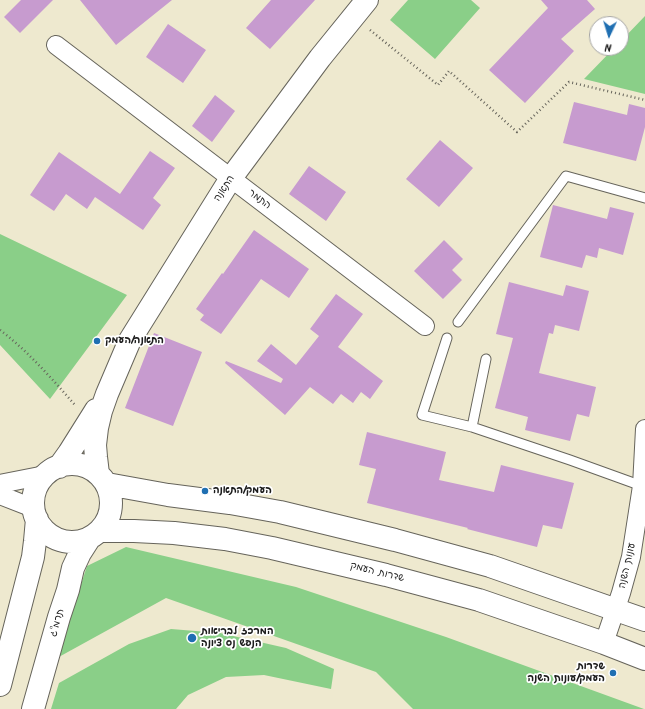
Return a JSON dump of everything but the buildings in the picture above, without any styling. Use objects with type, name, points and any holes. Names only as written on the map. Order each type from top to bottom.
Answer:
[{"type":"street","name":"התאנה","points":[[102,479],[96,451],[97,428],[107,394],[130,340],[231,178],[320,58],[367,0]]},
{"type":"street","name":"התמר","points":[[56,45],[424,326]]},
{"type":"street","name":"התאנה","points":[[52,471],[70,453],[107,394]]},
{"type":"street","name":"עונות השנה","points":[[604,643],[616,609],[631,557],[643,486],[645,429]]},
{"type":"street","points":[[0,484],[52,471],[69,464],[80,465],[89,468],[102,479],[110,494],[112,504],[106,523],[94,535],[77,542],[71,542],[53,537],[43,530],[35,513],[0,495]]},
{"type":"street","points":[[0,685],[33,557],[35,541],[34,496],[38,485],[52,471]]},
{"type":"street","points":[[102,479],[168,495],[230,503],[280,512],[388,538],[490,566],[645,620]]},
{"type":"street","name":"שדרות העמק","points":[[94,535],[134,531],[174,533],[225,539],[272,548],[386,575],[479,600],[645,658]]},
{"type":"street","name":"תרמ\"ג","points":[[33,709],[73,568],[80,553],[94,535]]},
{"type":"lane","points":[[458,322],[566,176],[645,198]]},
{"type":"lane","points":[[447,338],[422,415],[472,427],[643,486]]},
{"type":"lane","points":[[472,427],[486,359]]},
{"type":"path","points":[[354,17],[438,85],[449,70],[517,132],[569,82],[645,100]]},
{"type":"path","points":[[0,330],[14,341],[44,370],[89,421]]},
{"type":"green space","points":[[408,0],[471,0],[480,8],[435,59],[390,20]]},
{"type":"green space","points":[[645,16],[645,94],[584,79],[606,56],[629,56],[629,33]]},
{"type":"green space","points":[[0,234],[127,295],[50,399],[0,345]]},
{"type":"green space","points":[[126,547],[296,587],[446,637],[644,709],[413,709],[376,672],[166,598],[57,658],[87,566]]},
{"type":"green space","points":[[171,629],[220,633],[286,648],[334,669],[331,689],[264,675],[226,677],[188,695],[176,709],[51,709],[59,683],[129,644]]},
{"type":"place","name":"התאנה/העמק","points":[[97,341]]},
{"type":"place","name":"העמק/התאנה","points":[[205,491]]},
{"type":"place","name":"המרכז לבריאות הנפש נס ציונה","points":[[192,638]]},
{"type":"place","name":"שדרות העמק/עונות השנה","points":[[613,673]]}]
